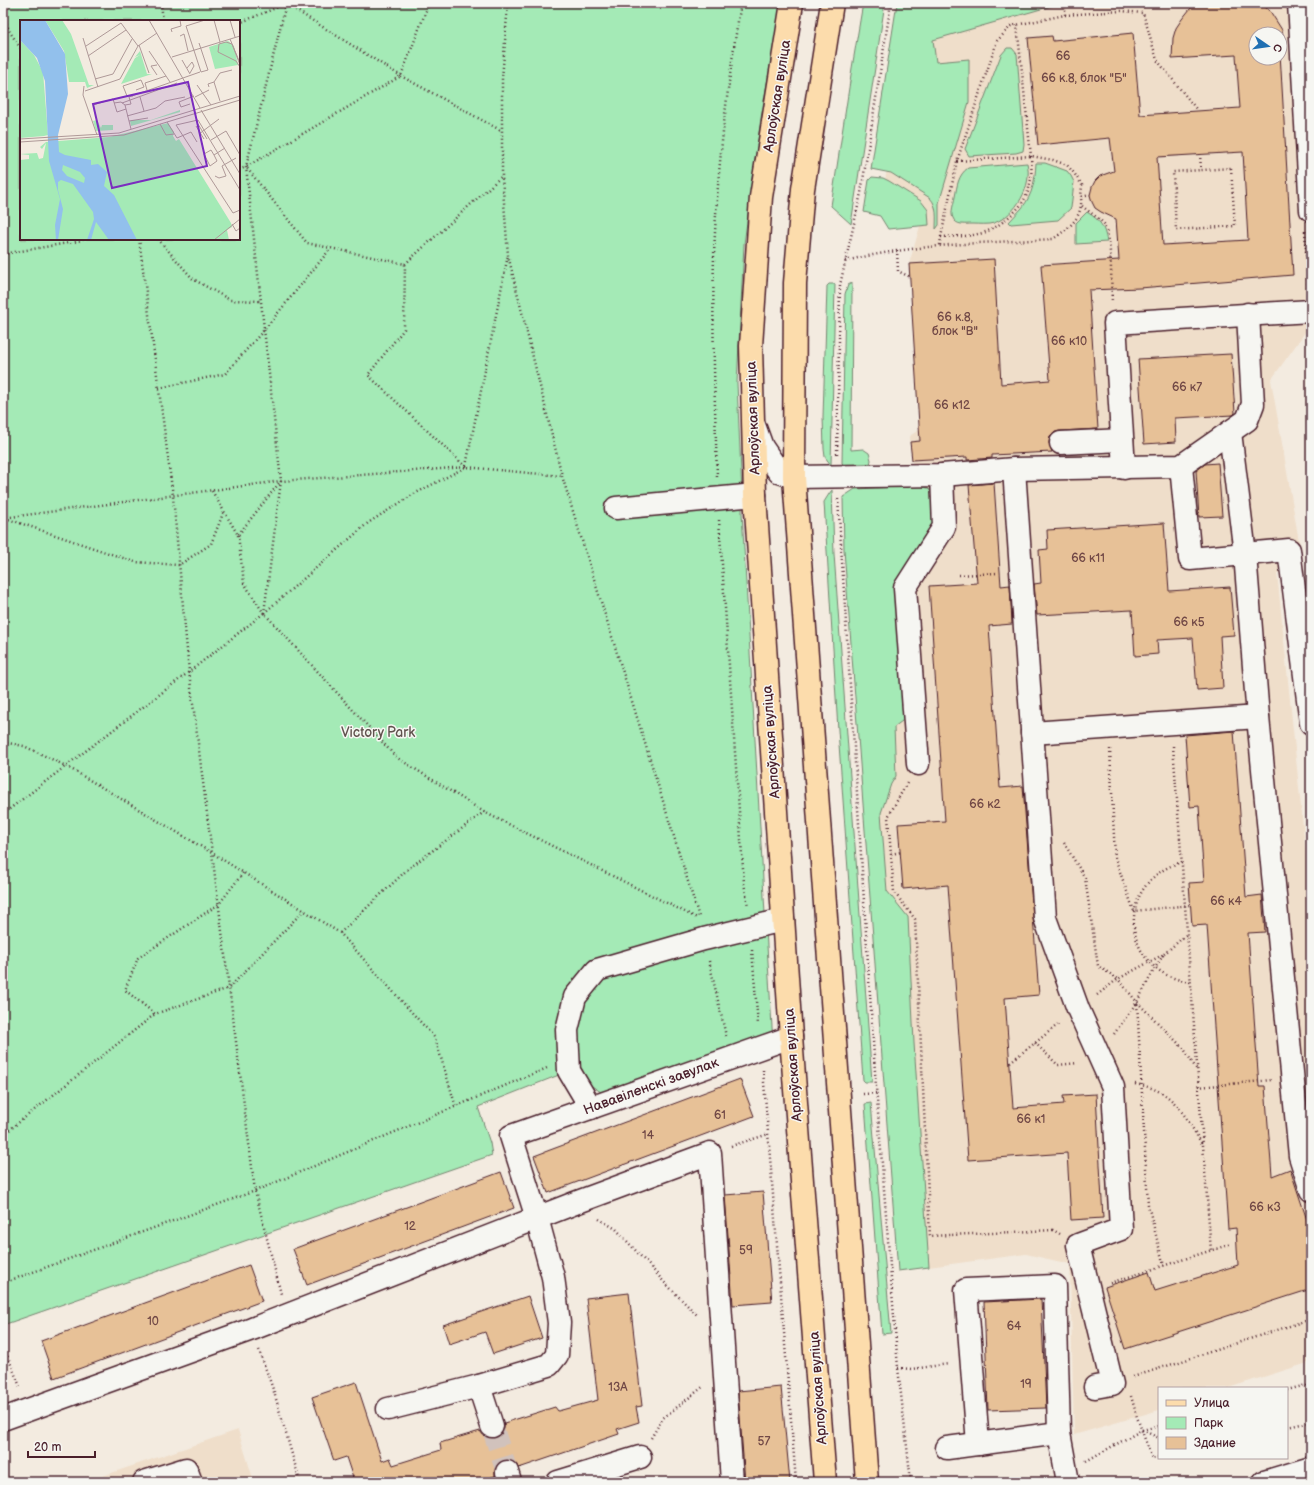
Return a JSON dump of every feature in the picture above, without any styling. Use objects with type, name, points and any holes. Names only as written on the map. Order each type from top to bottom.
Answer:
[{"type":"main road","name":"Арлоўская вуліца","points":[[792,3],[761,197],[751,346],[755,495],[791,1037],[825,1482]]},
{"type":"main road","points":[[832,3],[803,189],[795,283],[796,386],[794,477],[866,1482]]},
{"type":"street","points":[[1299,3],[1309,155],[1308,219]]},
{"type":"street","points":[[1124,468],[1115,323],[1248,314],[1310,301]]},
{"type":"street","points":[[753,419],[762,447],[770,460],[779,472],[794,477],[836,478],[942,475],[1014,469],[1182,466],[1247,420],[1254,404],[1248,314]]},
{"type":"street","points":[[1230,432],[1245,554],[1258,717],[1300,1156],[1311,1190]]},
{"type":"street","points":[[1061,443],[1122,440]]},
{"type":"street","points":[[1182,466],[1190,559],[1290,550],[1292,570],[1304,614],[1311,723]]},
{"type":"street","points":[[1014,469],[1046,918],[1078,1009],[1113,1087],[1121,1229],[1078,1245],[1112,1384],[1095,1388]]},
{"type":"street","points":[[918,764],[905,588],[944,527],[942,475]]},
{"type":"street","points":[[616,508],[755,495]]},
{"type":"street","points":[[1032,732],[1258,717]]},
{"type":"street","points":[[591,1108],[569,1071],[567,1030],[575,997],[597,970],[699,926],[749,928],[783,920]]},
{"type":"street","name":"Нававіленскі завулак","points":[[537,1218],[511,1136],[791,1037]]},
{"type":"street","points":[[3,1419],[252,1329],[575,1203],[710,1153],[732,1482]]},
{"type":"street","points":[[388,1409],[479,1386],[550,1365],[556,1355],[559,1323],[553,1277],[537,1218]]},
{"type":"street","points":[[978,1444],[966,1290],[1055,1286],[1059,1433],[1067,1477]]},
{"type":"street","points":[[479,1386],[492,1426]]},
{"type":"street","points":[[948,1448],[1059,1433]]},
{"type":"street","points":[[558,1482],[640,1457]]},
{"type":"street","points":[[1264,1482],[1311,1468]]},
{"type":"street","points":[[144,1482],[186,1469],[191,1482]]},
{"type":"path","points":[[161,3],[163,20]]},
{"type":"path","points":[[275,3],[287,4],[401,76],[502,131]]},
{"type":"path","points":[[240,170],[401,76],[430,3]]},
{"type":"path","points":[[508,3],[502,79],[502,176],[508,255],[562,476],[699,926],[731,1058]]},
{"type":"path","points":[[741,3],[719,167],[714,255],[714,354],[717,499],[744,883],[748,904],[769,1134],[796,1482]]},
{"type":"path","points":[[891,3],[861,193],[840,285],[836,478],[877,1093],[898,1368],[911,1482]]},
{"type":"path","points":[[1065,3],[1065,15]]},
{"type":"path","points":[[240,23],[287,4]]},
{"type":"path","points":[[264,613],[281,481],[246,167],[287,4]]},
{"type":"path","points":[[940,245],[957,161],[997,41],[1011,26],[1065,15],[1121,11],[1143,13],[1157,60],[1198,110]]},
{"type":"path","points":[[3,16],[10,32],[20,47]]},
{"type":"path","points":[[941,237],[978,234],[999,225],[1015,212],[1025,200],[1030,186],[1032,173],[1031,156],[1017,24]]},
{"type":"path","points":[[1200,154],[1201,170]]},
{"type":"path","points":[[846,261],[897,250],[940,245],[1053,239],[1075,220],[1082,206],[1082,185],[1067,165],[1053,160],[1031,156],[957,161]]},
{"type":"path","points":[[246,167],[306,243],[405,264]]},
{"type":"path","points":[[1231,168],[1235,226],[1176,230],[1173,172],[1201,170],[1231,168]]},
{"type":"path","points":[[466,467],[368,375],[404,329],[405,264],[502,176]]},
{"type":"path","points":[[1081,197],[1090,195]]},
{"type":"path","points":[[1082,206],[1105,225],[1109,237],[1113,305]]},
{"type":"path","points":[[1308,219],[1310,301]]},
{"type":"path","points":[[139,240],[173,496],[189,672],[255,1191],[282,1298]]},
{"type":"path","points":[[159,240],[193,279],[230,300],[261,301]]},
{"type":"path","points":[[3,254],[75,241]]},
{"type":"path","points":[[158,388],[224,374],[264,330],[331,248]]},
{"type":"path","points":[[897,250],[898,271],[910,277]]},
{"type":"path","points":[[466,467],[508,255]]},
{"type":"path","points":[[3,814],[264,613],[368,523],[414,494],[466,467]]},
{"type":"path","points":[[3,517],[281,481],[466,467],[562,476]]},
{"type":"path","points":[[238,535],[281,481]]},
{"type":"path","points":[[212,491],[238,535],[244,583],[264,613],[396,757],[484,812],[699,926]]},
{"type":"path","points":[[3,517],[135,562],[179,565],[211,544],[224,511]]},
{"type":"path","points":[[1173,740],[1211,1250]]},
{"type":"path","points":[[3,742],[24,746],[66,766],[212,853],[340,933],[435,1038],[456,1107]]},
{"type":"path","points":[[1110,744],[1115,858],[1134,911]]},
{"type":"path","points":[[918,764],[888,817],[894,892],[915,919],[930,1236],[1053,1230],[1078,1245]]},
{"type":"path","points":[[340,933],[408,869],[484,812]]},
{"type":"path","points":[[1062,841],[1085,878],[1098,966],[1118,979],[1137,1002],[1184,1049],[1197,1071]]},
{"type":"path","points":[[891,854],[901,852]]},
{"type":"path","points":[[1182,862],[1165,868],[1151,879],[1140,894],[1134,911],[1133,920],[1136,938],[1148,961],[1155,968],[1168,976],[1191,982]]},
{"type":"path","points":[[155,1014],[125,990],[138,958],[219,904],[243,873]]},
{"type":"path","points":[[741,906],[748,904]]},
{"type":"path","points":[[1134,911],[1190,905]]},
{"type":"path","points":[[3,1157],[8,1131],[155,1014],[229,988],[304,910]]},
{"type":"path","points":[[1164,1266],[1148,1205],[1137,1002],[1164,954],[1187,934]]},
{"type":"path","points":[[1010,1062],[1070,1014],[1118,979],[1148,961],[1164,954]]},
{"type":"path","points":[[1035,1043],[1058,1065],[1085,1062]]},
{"type":"path","points":[[3,1283],[255,1191],[552,1066]]},
{"type":"path","points":[[1198,1087],[1277,1080]]},
{"type":"path","points":[[1113,1087],[1127,1082],[1142,1084],[1166,1094],[1180,1108],[1203,1144]]},
{"type":"path","points":[[863,1094],[877,1093]]},
{"type":"path","points":[[710,1153],[769,1134]]},
{"type":"path","points":[[575,1203],[616,1229],[665,1283],[722,1340]]},
{"type":"path","points":[[1108,1284],[1231,1244]]},
{"type":"path","points":[[1126,1379],[1311,1319]]},
{"type":"path","points":[[252,1329],[274,1392],[300,1482]]},
{"type":"path","points":[[3,1345],[30,1410]]},
{"type":"path","points":[[898,1368],[971,1362]]},
{"type":"path","points":[[640,1457],[663,1418],[725,1369]]},
{"type":"path","points":[[1288,1390],[1311,1384]]},
{"type":"path","points":[[1306,1385],[1311,1390]]},
{"type":"path","points":[[1131,1394],[1152,1459],[1158,1457]]},
{"type":"path","points":[[1288,1427],[1311,1422]]},
{"type":"path","points":[[1038,1482],[1067,1477],[1142,1430],[1158,1426]]},
{"type":"path","points":[[1142,1430],[1158,1438]]},
{"type":"shaded area","points":[[917,3],[1311,3],[1311,324],[1271,380],[1304,570],[1292,570],[1277,573],[1311,905],[1311,1362],[1231,1387],[1158,1387],[1158,1410],[1074,1435],[1070,1264],[1026,1254],[898,1271],[844,550],[922,507],[909,439],[911,435],[919,430],[909,264],[923,216],[883,191]]},
{"type":"shaded area","points":[[238,1430],[254,1482],[85,1482]]},
{"type":"green space","name":"Victory Park","points":[[3,3],[781,3],[761,118],[744,244],[737,383],[742,513],[773,1043],[613,1100],[569,1071],[478,1107],[490,1143],[492,1155],[3,1325]]},
{"type":"green space","points":[[863,3],[885,3],[851,224],[831,206]]},
{"type":"green space","points":[[897,3],[1056,3],[1055,5],[933,40],[936,62],[969,59],[969,102],[939,203],[939,225],[936,229],[935,209],[933,201],[930,198],[891,173],[871,169]]},
{"type":"green space","points":[[1007,48],[1012,48],[1017,54],[1024,144],[1023,151],[1016,153],[969,156],[965,149],[1001,55]]},
{"type":"green space","points":[[1027,163],[1027,181],[1021,199],[1016,207],[1002,219],[989,224],[961,224],[954,221],[952,211],[957,185],[960,177],[968,168]]},
{"type":"green space","points":[[1036,163],[1045,163],[1059,168],[1067,171],[1071,176],[1074,182],[1071,208],[1058,220],[1011,224],[1009,222],[1026,203],[1029,197],[1034,181]]},
{"type":"green space","points":[[872,177],[883,178],[921,201],[928,210],[929,225],[888,229],[880,216],[864,212],[869,180]]},
{"type":"green space","points":[[1087,212],[1096,218],[1101,224],[1105,232],[1107,242],[1076,244],[1076,223]]},
{"type":"green space","points":[[852,283],[851,450],[863,449],[869,453],[871,460],[870,464],[845,467],[842,463],[845,294],[848,285]]},
{"type":"green space","points":[[829,284],[835,284],[831,465],[825,457],[823,417],[827,286]]},
{"type":"green space","points":[[919,486],[928,488],[935,494],[938,518],[903,580],[906,718],[894,727],[896,776],[891,784],[881,813],[887,891],[908,917],[914,1043],[929,1267],[898,1271],[844,550],[843,497],[855,489]]},
{"type":"green space","points":[[832,490],[834,554],[872,1082],[865,1082],[863,1080],[838,730],[824,502]]},
{"type":"green space","points":[[871,1103],[891,1333],[882,1334],[865,1104]]},
{"type":"building","points":[[1198,3],[1260,3],[1270,11],[1279,26],[1248,26],[1248,66],[1281,66],[1293,275],[1140,288],[1089,290],[1098,429],[1055,432],[1050,437],[1049,443],[1052,452],[992,455],[992,458],[967,460],[967,457],[912,460],[910,442],[920,441],[909,264],[994,259],[1001,384],[1050,380],[1041,265],[1119,260],[1116,219],[1095,208],[1090,195],[1095,181],[1100,176],[1114,171],[1110,138],[1038,145],[1028,38],[1052,36],[1053,41],[1133,33],[1140,115],[1240,108],[1236,55],[1172,59],[1173,38],[1176,28],[1190,9]],"holes":[[[1243,152],[1248,240],[1163,245],[1157,157]]]},
{"type":"building","points":[[1231,354],[1235,413],[1233,415],[1175,418],[1176,442],[1144,444],[1138,359]]},
{"type":"building","points":[[1218,463],[1222,516],[1199,517],[1196,471],[1205,464]]},
{"type":"building","points":[[994,483],[1001,586],[1010,585],[1012,624],[989,626],[1000,788],[1023,786],[1039,995],[1005,998],[1013,1108],[1064,1104],[1063,1096],[1096,1094],[1103,1218],[1071,1220],[1067,1153],[968,1160],[948,885],[903,889],[898,824],[945,821],[929,586],[977,583],[969,485]]},
{"type":"building","points":[[1164,523],[1169,591],[1230,587],[1234,635],[1220,636],[1223,688],[1197,690],[1193,638],[1157,640],[1158,654],[1135,656],[1132,610],[1037,615],[1034,584],[1041,583],[1039,550],[1048,549],[1047,530]]},
{"type":"building","points":[[1234,731],[1246,897],[1262,895],[1265,932],[1248,933],[1259,1086],[1265,1086],[1272,1176],[1290,1169],[1311,1232],[1311,1289],[1125,1349],[1105,1287],[1149,1272],[1155,1291],[1238,1265],[1236,1228],[1228,1229],[1207,925],[1192,926],[1189,883],[1204,882],[1199,806],[1190,807],[1185,735]]},
{"type":"building","points":[[740,1079],[754,1116],[548,1193],[534,1156]]},
{"type":"building","points":[[501,1172],[514,1208],[307,1285],[293,1249]]},
{"type":"building","points":[[763,1192],[772,1302],[733,1305],[725,1195]]},
{"type":"building","points":[[249,1265],[262,1301],[54,1378],[41,1341]]},
{"type":"building","points":[[629,1293],[642,1406],[636,1407],[639,1422],[617,1429],[619,1434],[519,1468],[510,1460],[503,1460],[495,1469],[495,1476],[476,1482],[353,1482],[346,1457],[334,1461],[312,1397],[356,1382],[382,1461],[390,1458],[393,1465],[441,1450],[440,1443],[480,1431],[484,1436],[495,1438],[502,1434],[504,1423],[555,1407],[558,1411],[598,1400],[586,1298]]},
{"type":"building","points":[[528,1296],[542,1338],[493,1354],[485,1332],[449,1344],[443,1325]]},
{"type":"building","points":[[1041,1299],[1046,1408],[988,1410],[984,1302]]},
{"type":"building","points":[[781,1387],[790,1482],[745,1482],[738,1391]]},
{"type":"tunnel","points":[[492,1426],[507,1472]]}]
